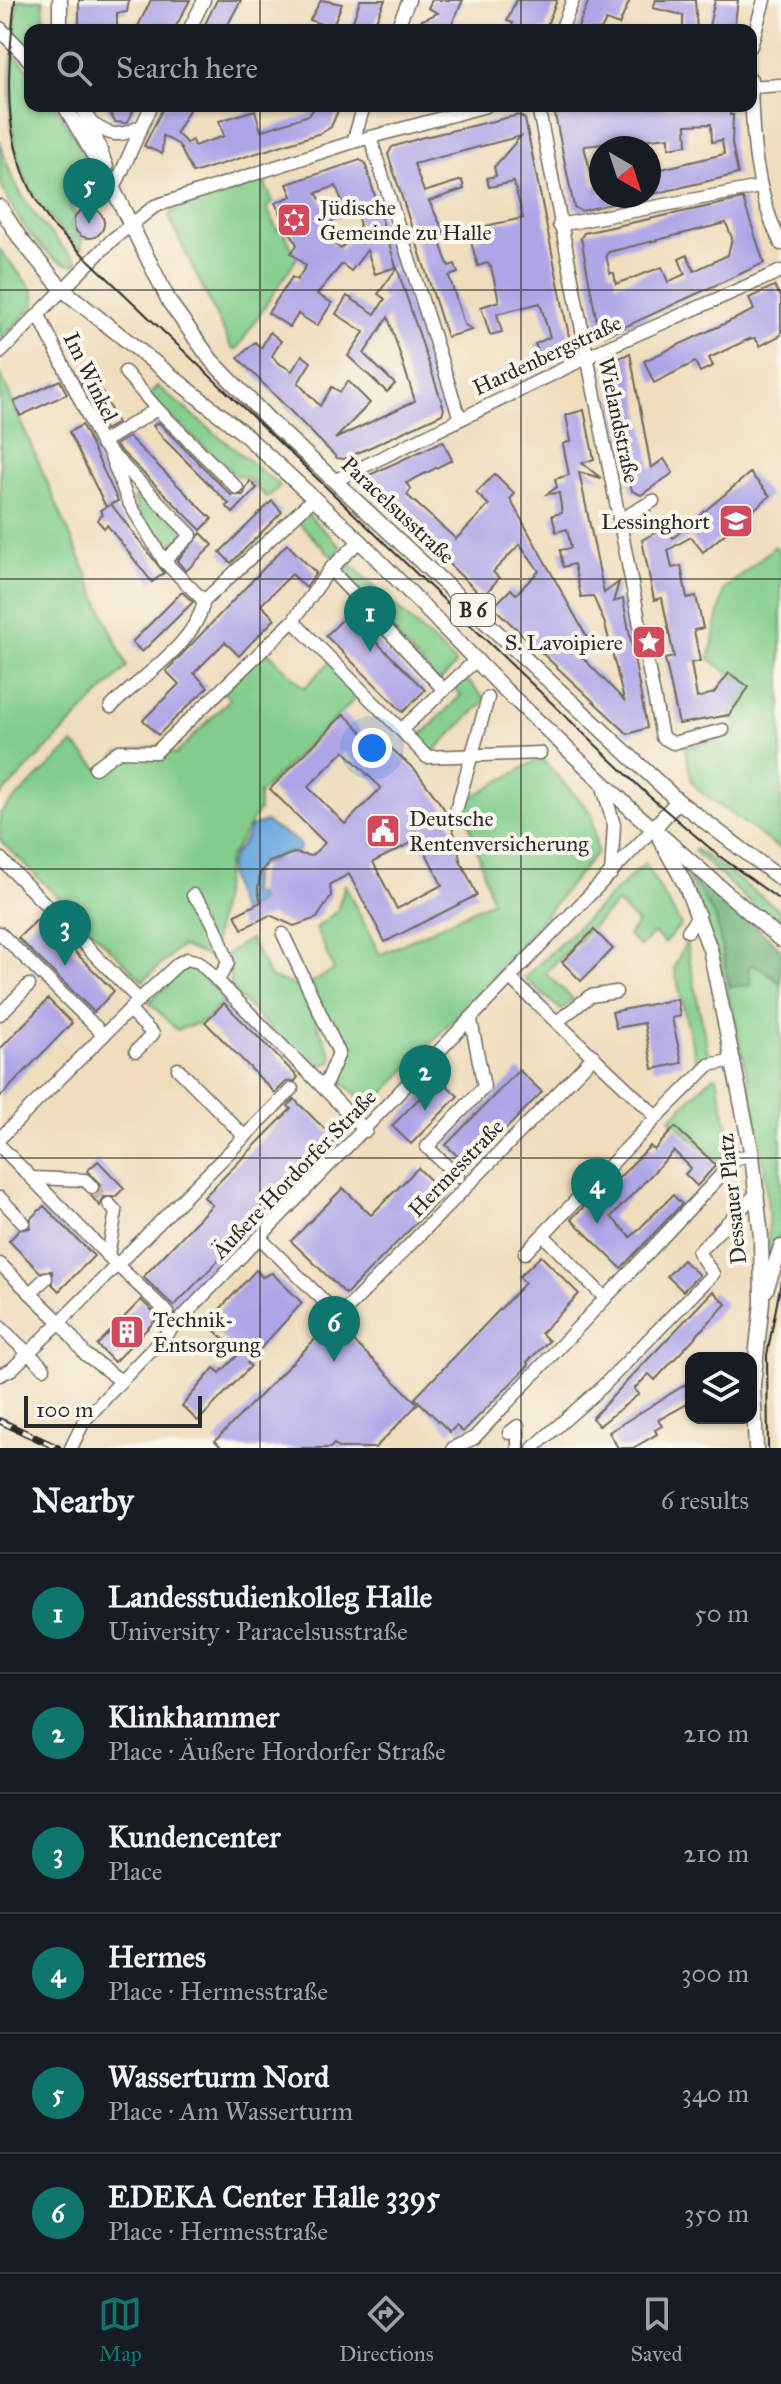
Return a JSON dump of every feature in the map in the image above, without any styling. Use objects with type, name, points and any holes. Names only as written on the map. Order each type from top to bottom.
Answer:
[{"type":"main road","points":[[60,0],[60,24]]},
{"type":"main road","points":[[0,29],[24,54]]},
{"type":"main road","name":"Paracelsusstraße","points":[[68,112],[112,187],[170,303],[211,360],[334,481],[678,801],[781,879]]},
{"type":"main road","points":[[86,112],[99,142],[112,187]]},
{"type":"main road","name":"B 6","points":[[0,207],[30,252],[62,289],[243,433],[360,541],[654,830]]},
{"type":"main road","points":[[678,801],[654,830],[781,940]]},
{"type":"main road","name":"Dessauer Platz","points":[[654,830],[699,915],[734,1060],[752,1155],[758,1192],[762,1302],[753,1385],[756,1448]]},
{"type":"main road","points":[[762,1302],[781,1247]]},
{"type":"street","points":[[192,24],[204,0]]},
{"type":"street","points":[[399,24],[409,0]]},
{"type":"street","points":[[563,24],[573,0]]},
{"type":"street","points":[[757,25],[764,0]]},
{"type":"street","points":[[757,87],[781,85]]},
{"type":"street","points":[[74,112],[115,136],[141,126]]},
{"type":"street","points":[[112,187],[148,112]]},
{"type":"street","points":[[353,142],[362,112]]},
{"type":"street","points":[[0,353],[129,224],[155,206],[353,142],[464,112]]},
{"type":"street","name":"Wielandstraße","points":[[539,112],[585,359],[621,519],[665,742],[723,730]]},
{"type":"street","points":[[752,112],[753,146],[760,187],[781,244]]},
{"type":"street","points":[[370,137],[460,419]]},
{"type":"street","points":[[559,225],[760,187]]},
{"type":"street","name":"Hardenbergstraße","points":[[334,481],[585,359],[781,271]]},
{"type":"street","name":"Im Winkel","points":[[39,315],[101,443],[191,535],[164,561]]},
{"type":"street","points":[[125,372],[157,409],[237,488]]},
{"type":"street","points":[[101,443],[157,409]]},
{"type":"street","name":"Im Winkel","points":[[110,454],[128,501],[164,561],[204,601]]},
{"type":"street","points":[[111,707],[136,681],[152,671],[200,619],[204,601],[314,498]]},
{"type":"street","points":[[621,519],[653,501]]},
{"type":"street","points":[[95,768],[119,751],[156,752],[293,621],[330,569],[360,541]]},
{"type":"street","points":[[330,569],[444,690]]},
{"type":"street","points":[[293,621],[427,757],[540,753]]},
{"type":"street","points":[[401,730],[477,659]]},
{"type":"street","points":[[457,807],[488,698]]},
{"type":"street","points":[[601,780],[614,825],[611,874]]},
{"type":"street","name":"Äußere Hordorfer Straße","points":[[71,1448],[84,1421],[121,1381],[654,830]]},
{"type":"street","points":[[0,858],[139,1000]]},
{"type":"street","points":[[193,895],[205,907],[219,933],[228,963],[218,980]]},
{"type":"street","points":[[688,931],[699,915]]},
{"type":"street","points":[[0,933],[101,1041]]},
{"type":"street","points":[[283,934],[339,1053],[324,1088]]},
{"type":"street","points":[[0,1138],[57,1088],[139,1000],[187,959],[199,962],[218,980],[366,1131]]},
{"type":"street","points":[[511,979],[657,1117]]},
{"type":"street","points":[[0,1014],[29,985]]},
{"type":"street","points":[[558,1021],[590,996],[616,992]]},
{"type":"street","points":[[129,1010],[153,1034],[136,1051]]},
{"type":"street","points":[[458,1177],[427,1147],[484,1087],[471,1020]]},
{"type":"street","name":"Hermesstraße","points":[[347,1309],[594,1056]]},
{"type":"street","points":[[525,1253],[709,1065],[734,1060]]},
{"type":"street","points":[[178,1069],[245,1137]]},
{"type":"street","points":[[0,1375],[28,1354],[113,1260],[292,1089]]},
{"type":"street","points":[[0,1146],[168,1313]]},
{"type":"street","points":[[453,1448],[474,1438],[737,1158],[752,1155]]},
{"type":"street","points":[[32,1178],[85,1180],[92,1187]]},
{"type":"street","points":[[533,1448],[601,1388],[713,1274],[698,1252],[758,1192]]},
{"type":"street","points":[[0,1198],[23,1222]]},
{"type":"street","points":[[109,1204],[116,1212],[113,1260]]},
{"type":"street","points":[[543,1235],[604,1297]]},
{"type":"street","points":[[260,1238],[329,1306]]},
{"type":"street","points":[[0,1264],[60,1322],[85,1354],[121,1381]]},
{"type":"street","points":[[30,1293],[46,1278]]},
{"type":"street","points":[[0,1327],[44,1368]]},
{"type":"street","points":[[509,1433],[518,1426],[518,1448]]},
{"type":"green space","points":[[18,0],[43,0],[45,24],[24,24],[24,44],[14,33]]},
{"type":"green space","points":[[12,53],[24,65],[24,112],[59,112],[104,189],[70,205],[75,215],[70,225],[77,233],[75,237],[83,238],[81,251],[59,228],[28,184],[13,138]]},
{"type":"green space","points":[[0,140],[12,176],[30,208],[79,263],[68,264],[56,259],[44,250],[22,223],[1,184]]},
{"type":"green space","points":[[264,182],[273,201],[267,208],[277,230],[282,228],[297,258],[236,350],[232,349],[169,218],[171,212]]},
{"type":"green space","points":[[0,250],[34,292],[35,305],[0,340]]},
{"type":"green space","points":[[0,373],[127,667],[0,796]]},
{"type":"green space","points":[[157,386],[280,486],[267,498],[248,478],[235,475],[148,397]]},
{"type":"green space","points":[[144,491],[185,533],[163,554],[133,500]]},
{"type":"green space","points":[[303,510],[341,547],[333,558],[295,519]]},
{"type":"green space","points":[[775,546],[781,554],[781,850],[701,792],[692,782],[685,748],[736,735],[731,712],[748,687],[709,659],[724,590]]},
{"type":"green space","points":[[349,563],[455,662],[438,683],[339,572]]},
{"type":"green space","points":[[265,649],[304,688],[331,661],[362,692],[259,794],[259,810],[228,860],[211,958],[181,946],[143,981],[0,840],[0,813],[73,744],[101,771],[118,753],[164,745],[175,755],[230,699],[222,690]]},
{"type":"green space","points":[[466,679],[486,700],[431,754],[417,740],[461,695],[454,687]]},
{"type":"green space","points":[[541,758],[592,814],[597,852],[500,970],[384,1093],[365,1102],[341,1081],[347,1057],[309,984],[334,970],[316,928],[337,911],[345,885],[380,955],[492,901],[463,802]]},
{"type":"green space","points":[[696,849],[781,911],[781,931],[694,851]]},
{"type":"green space","points":[[685,861],[716,919],[730,987],[754,963],[781,983],[781,1230],[772,1252],[768,1251],[762,1151],[748,1077],[718,957],[682,866]]},
{"type":"green space","points":[[645,863],[681,925],[664,943],[654,933],[640,947],[628,935],[638,923],[617,903],[545,973],[573,999],[561,1010],[524,978]]},
{"type":"green space","points":[[691,867],[781,949],[781,983],[754,964],[748,968],[752,985],[730,987],[716,919],[688,872]]},
{"type":"green space","points":[[250,939],[270,977],[299,987],[333,1057],[330,1063],[314,1066],[276,1035],[231,988],[227,953]]},
{"type":"green space","points":[[686,942],[709,1058],[696,1061],[674,967]]},
{"type":"green space","points":[[190,964],[225,1000],[202,1022],[177,1030],[149,1002]]},
{"type":"green space","points":[[713,1076],[717,1077],[733,1153],[719,1163],[670,1119]]},
{"type":"water","points":[[266,822],[300,844],[299,852],[284,853],[263,865],[260,863],[252,876],[251,894],[257,894],[260,902],[240,911],[231,886],[229,866],[250,827]]},
{"type":"building","points":[[79,0],[129,0],[127,12],[117,13],[117,24],[79,24]]},
{"type":"building","points":[[151,0],[190,0],[177,24],[139,24]]},
{"type":"building","points":[[217,0],[241,0],[228,24],[205,24]]},
{"type":"building","points":[[321,0],[342,4],[334,24],[310,20]]},
{"type":"building","points":[[360,0],[385,0],[375,24],[352,24]]},
{"type":"building","points":[[432,0],[463,0],[452,24],[419,24],[438,13],[428,8]]},
{"type":"building","points":[[516,0],[557,0],[547,24],[513,24],[507,21]]},
{"type":"building","points":[[589,0],[630,0],[619,24],[606,20],[604,24],[579,24]]},
{"type":"building","points":[[656,0],[695,0],[697,24],[683,24],[683,15],[653,8]]},
{"type":"building","points":[[715,0],[738,0],[735,24],[709,24]]},
{"type":"building","points":[[109,112],[133,112],[127,123],[115,122]]},
{"type":"building","points":[[161,112],[188,112],[176,133],[187,143],[192,140],[194,146],[224,136],[219,121],[248,112],[256,112],[261,131],[311,112],[337,112],[331,127],[321,133],[193,173],[179,145],[163,136],[162,154],[144,146]]},
{"type":"building","points":[[558,112],[730,112],[733,115],[732,144],[738,174],[661,192],[661,169],[724,154],[722,140],[712,142],[711,124],[686,125],[687,145],[669,148],[669,137],[589,136],[589,145],[584,146],[589,166],[589,208],[594,208],[581,211],[574,207],[555,115]]},
{"type":"building","points":[[519,115],[525,119],[571,346],[567,354],[544,365],[535,344],[550,337],[540,303],[497,314],[502,332],[490,335],[481,307],[499,301],[491,267],[487,263],[478,266],[471,242],[480,240],[476,228],[523,218],[514,182],[489,187],[487,178],[496,176],[494,167],[521,136],[414,164],[424,192],[462,180],[464,189],[429,201],[444,232],[437,234],[445,257],[449,266],[455,264],[458,273],[449,276],[464,324],[472,330],[447,337],[388,154],[392,147],[420,138]]},
{"type":"building","points":[[360,160],[365,163],[396,267],[375,274],[367,250],[351,271],[342,264],[317,294],[332,303],[317,326],[298,314],[290,327],[268,313],[292,277],[297,280],[306,266],[291,253],[297,245],[275,203],[292,196],[287,184]],"holes":[[[336,186],[343,204],[327,209],[316,193]],[[356,212],[360,225],[341,249],[324,235],[334,218]]]},
{"type":"building","points":[[743,199],[764,263],[605,336],[599,333],[581,238],[584,233]],"holes":[[[726,223],[732,238],[728,255],[694,271],[687,255],[679,259],[685,274],[668,282],[662,267],[616,284],[606,255]]]},
{"type":"building","points":[[89,208],[100,212],[104,223],[100,234],[89,238],[78,234],[74,223],[78,212]]},
{"type":"building","points":[[397,268],[444,409],[442,414],[362,451],[344,459],[337,458],[238,358],[255,342],[261,348],[270,332],[281,341],[272,356],[277,362],[292,371],[302,355],[311,362],[298,383],[320,406],[332,387],[340,392],[348,381],[370,403],[335,439],[415,401],[388,317],[364,354],[395,384],[387,392],[348,356],[364,332],[336,314],[347,296],[375,314],[385,299],[378,294]]},
{"type":"building","points":[[774,286],[781,297],[781,335],[760,346],[755,338],[749,339],[709,358],[713,366],[700,372],[695,362],[654,383],[644,361],[754,310],[749,298]]},
{"type":"building","points":[[630,353],[651,468],[664,459],[673,473],[641,495],[632,491],[607,369],[611,362]]},
{"type":"building","points":[[93,373],[117,423],[105,430],[80,380]]},
{"type":"building","points":[[60,380],[67,394],[20,416],[14,402]]},
{"type":"building","points":[[584,410],[594,459],[582,463],[601,478],[579,472],[604,593],[619,582],[613,602],[623,599],[647,728],[628,734],[493,607],[511,589],[516,594],[539,571],[520,544],[493,572],[499,578],[483,597],[365,483],[365,477],[443,441],[452,460],[406,483],[411,489],[407,495],[456,539],[489,505],[476,493],[495,474],[515,494],[510,499],[593,648],[582,657],[624,700],[605,624],[593,596],[581,597],[574,564],[563,567],[560,550],[571,548],[567,529],[556,532],[552,515],[562,513],[559,493],[547,494],[557,487],[555,479],[569,475],[563,444],[571,441],[566,415]]},
{"type":"building","points":[[158,422],[231,495],[243,495],[250,481],[257,488],[233,513],[226,506],[229,504],[153,426]]},
{"type":"building","points":[[82,425],[118,501],[111,504],[164,573],[152,582],[107,525],[104,528],[97,520],[103,514],[100,510],[106,507],[69,432]]},
{"type":"building","points":[[129,437],[212,519],[201,530],[115,445]]},
{"type":"building","points":[[750,473],[770,496],[703,552],[691,537],[668,550],[672,568],[681,566],[687,598],[696,596],[703,628],[694,630],[700,661],[691,663],[697,698],[714,693],[729,673],[749,687],[729,715],[679,724],[665,659],[674,657],[662,598],[654,600],[642,540],[667,526],[673,538]]},
{"type":"building","points":[[272,501],[282,512],[231,563],[220,552]]},
{"type":"building","points":[[201,533],[213,545],[186,571],[177,561]]},
{"type":"building","points":[[287,544],[316,573],[306,588],[292,574],[261,605],[275,619],[239,656],[225,642],[194,673],[208,687],[158,735],[143,720],[179,684],[166,671]]},
{"type":"building","points":[[182,592],[193,602],[142,652],[132,642]]},
{"type":"building","points":[[348,614],[425,690],[403,712],[326,636]]},
{"type":"building","name":"Deutsche Rentenversicherung","points":[[344,714],[367,737],[392,749],[416,771],[443,807],[456,837],[460,860],[477,895],[385,942],[349,874],[330,884],[331,896],[317,918],[294,926],[270,915],[242,929],[235,915],[261,902],[258,890],[260,873],[269,862],[294,853],[311,856],[325,843],[270,789]],"holes":[[[344,751],[381,788],[345,824],[308,787]],[[419,839],[442,885],[397,909],[373,862]]]},
{"type":"building","points":[[40,917],[114,991],[94,1012],[18,938]]},
{"type":"building","points":[[594,930],[613,949],[581,981],[562,962]]},
{"type":"building","points":[[48,999],[72,1023],[0,1097],[0,1049]]},
{"type":"building","points":[[677,999],[680,1016],[672,1018],[682,1063],[653,1069],[644,1023],[616,1028],[612,1012]]},
{"type":"building","points":[[224,1003],[298,1077],[295,1081],[286,1082],[275,1093],[205,1022]]},
{"type":"building","points":[[519,1070],[542,1092],[469,1167],[446,1145]]},
{"type":"building","points":[[439,1078],[458,1096],[411,1144],[392,1126]]},
{"type":"building","points":[[294,1099],[336,1140],[174,1306],[143,1277],[212,1205],[204,1197],[291,1109],[288,1106]]},
{"type":"building","points":[[675,1127],[716,1165],[697,1186],[685,1174],[691,1168],[674,1151],[611,1217],[631,1237],[673,1195],[682,1204],[621,1268],[571,1219],[604,1187],[607,1190],[650,1146],[654,1150]]},
{"type":"building","points":[[98,1161],[124,1188],[115,1197],[104,1197],[100,1206],[91,1196],[99,1193],[100,1184],[87,1171]]},
{"type":"building","points":[[418,1168],[445,1194],[346,1294],[291,1241],[343,1188],[371,1215]]},
{"type":"building","points":[[44,1206],[94,1256],[59,1291],[52,1284],[52,1271],[40,1272],[9,1241],[19,1230],[30,1228],[31,1218]]},
{"type":"building","points":[[541,1256],[579,1294],[541,1333],[549,1341],[527,1362],[529,1365],[463,1432],[456,1426],[450,1432],[415,1398],[525,1283],[519,1277]]},
{"type":"building","points":[[683,1260],[699,1275],[683,1291],[667,1276]]},
{"type":"building","points":[[256,1270],[262,1277],[272,1273],[302,1303],[247,1363],[251,1366],[198,1421],[182,1406],[214,1368],[220,1373],[239,1354],[207,1323]]},
{"type":"building","points":[[713,1291],[726,1304],[655,1380],[649,1374],[634,1389],[639,1394],[599,1426],[592,1418]]},
{"type":"building","name":"Technik- Entsorgung","points":[[141,1300],[159,1317],[114,1362],[97,1345]]},
{"type":"building","points":[[333,1321],[418,1404],[375,1448],[338,1448],[334,1444],[330,1448],[222,1448],[215,1441]]},
{"type":"building","points":[[685,1385],[685,1405],[658,1420],[662,1426],[655,1430],[657,1434],[633,1448],[618,1448],[609,1432]]},
{"type":"tunnel","points":[[92,1187],[109,1204]]},
{"type":"tram line","points":[[15,0],[9,90],[15,145],[35,198],[52,225],[649,796],[718,855],[781,901]]},
{"type":"tram line","points":[[768,1448],[767,1355],[781,1282]]},
{"type":"railway","points":[[0,1421],[58,1448]]},
{"type":"place","name":"Jüdische Gemeinde zu Halle","points":[[294,220]]},
{"type":"place","name":"Wasserturm Nord","points":[[89,224]]},
{"type":"place","name":"Lessinghort","points":[[736,521]]},
{"type":"place","name":"S. Lavoipiere","points":[[649,642]]},
{"type":"place","name":"Landesstudienkolleg Halle","points":[[370,652]]},
{"type":"place","name":"Deutsche Rentenversicherung","points":[[383,831]]},
{"type":"place","name":"Kundencenter","points":[[65,966]]},
{"type":"place","name":"Klinkhammer","points":[[425,1111]]},
{"type":"place","name":"Hermes","points":[[597,1224]]},
{"type":"place","name":"Technik- Entsorgung","points":[[127,1332]]},
{"type":"place","name":"EDEKA Center Halle 3395","points":[[334,1362]]}]
